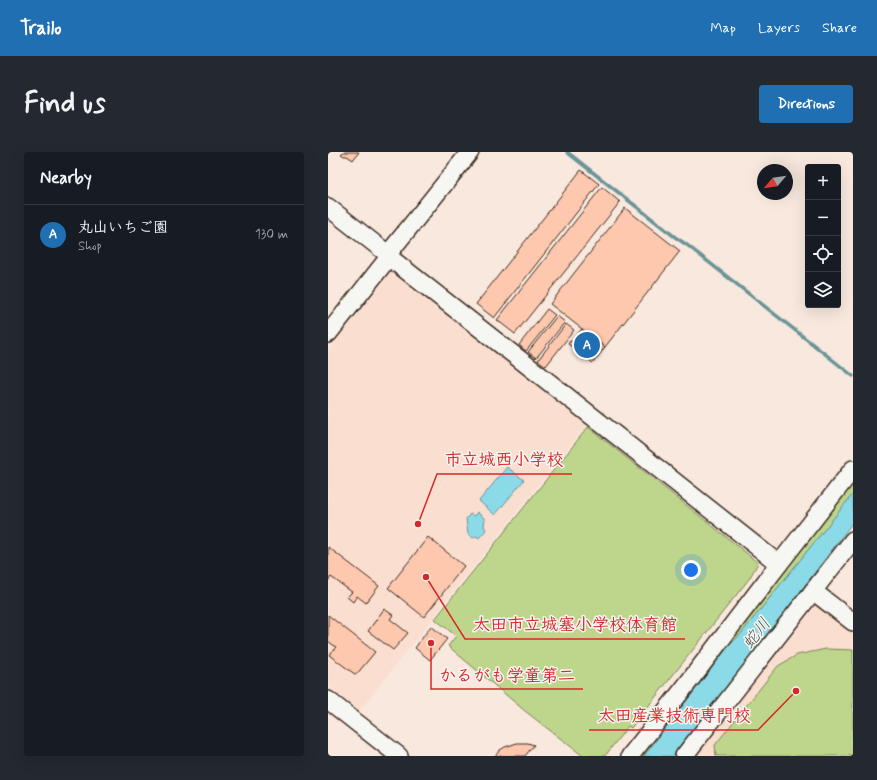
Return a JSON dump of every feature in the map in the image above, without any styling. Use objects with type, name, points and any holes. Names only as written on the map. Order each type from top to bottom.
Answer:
[{"type":"street","points":[[328,334],[389,257],[392,249],[470,152]]},
{"type":"street","points":[[328,207],[384,251],[389,257],[779,564]]},
{"type":"street","points":[[630,756],[853,469]]},
{"type":"street","points":[[684,756],[853,540]]},
{"type":"street","points":[[813,591],[853,622]]},
{"type":"street","points":[[328,700],[399,756]]},
{"type":"shaded area","points":[[396,271],[588,423],[359,711],[328,686],[328,351],[391,272]]},
{"type":"shaded area","points":[[815,597],[853,626],[853,756],[688,756]]},
{"type":"green space","points":[[588,427],[758,563],[749,579],[631,728],[628,726],[605,756],[583,756],[525,711],[448,646],[456,636],[435,619]]},
{"type":"green space","points":[[853,480],[853,494],[740,635],[728,647],[644,756],[634,756]]},
{"type":"green space","points":[[826,649],[853,650],[853,756],[716,756],[715,745],[778,666],[797,655]]},
{"type":"water","points":[[507,467],[524,480],[495,515],[479,501]]},
{"type":"water","name":"蛇川","points":[[853,494],[853,522],[757,649],[749,664],[674,756],[644,756],[728,647],[740,635]]},
{"type":"water","points":[[477,512],[485,519],[484,526],[486,530],[479,538],[476,536],[473,538],[468,534],[466,519],[470,514],[474,516]]},
{"type":"building","points":[[343,152],[359,152],[353,160],[341,154]]},
{"type":"building","points":[[581,170],[599,184],[494,318],[476,304]]},
{"type":"building","points":[[602,187],[620,202],[515,334],[497,320]]},
{"type":"building","points":[[625,208],[680,251],[605,347],[550,304]]},
{"type":"building","points":[[547,309],[555,315],[526,351],[519,345]]},
{"type":"building","points":[[557,316],[565,322],[536,358],[528,352]]},
{"type":"building","points":[[566,324],[574,330],[546,366],[538,360]]},
{"type":"building","points":[[582,329],[605,347],[593,363],[568,344],[570,341],[572,342]]},
{"type":"building","points":[[428,537],[464,566],[424,617],[388,588]]},
{"type":"building","points":[[328,547],[379,586],[366,603],[357,596],[353,602],[347,597],[352,592],[331,577],[328,581]]},
{"type":"building","points":[[384,609],[393,615],[390,619],[408,633],[393,650],[368,631]]},
{"type":"building","points":[[328,615],[375,652],[356,675],[329,655],[336,647],[328,641]]},
{"type":"building","points":[[431,626],[447,639],[430,660],[415,648]]},
{"type":"building","points":[[517,743],[528,743],[534,745],[525,756],[495,756],[505,747]]},
{"type":"waterway","points":[[567,152],[853,376]]},
{"type":"place","name":"丸山いちご園","points":[[587,345]]},
{"type":"place","name":"市立城西小学校","points":[[418,524]]},
{"type":"place","name":"太田市立城塞小学校体育館","points":[[426,577]]},
{"type":"place","name":"かるがも学童第二","points":[[431,643]]},
{"type":"place","name":"太田産業技術専門校","points":[[796,691]]}]
